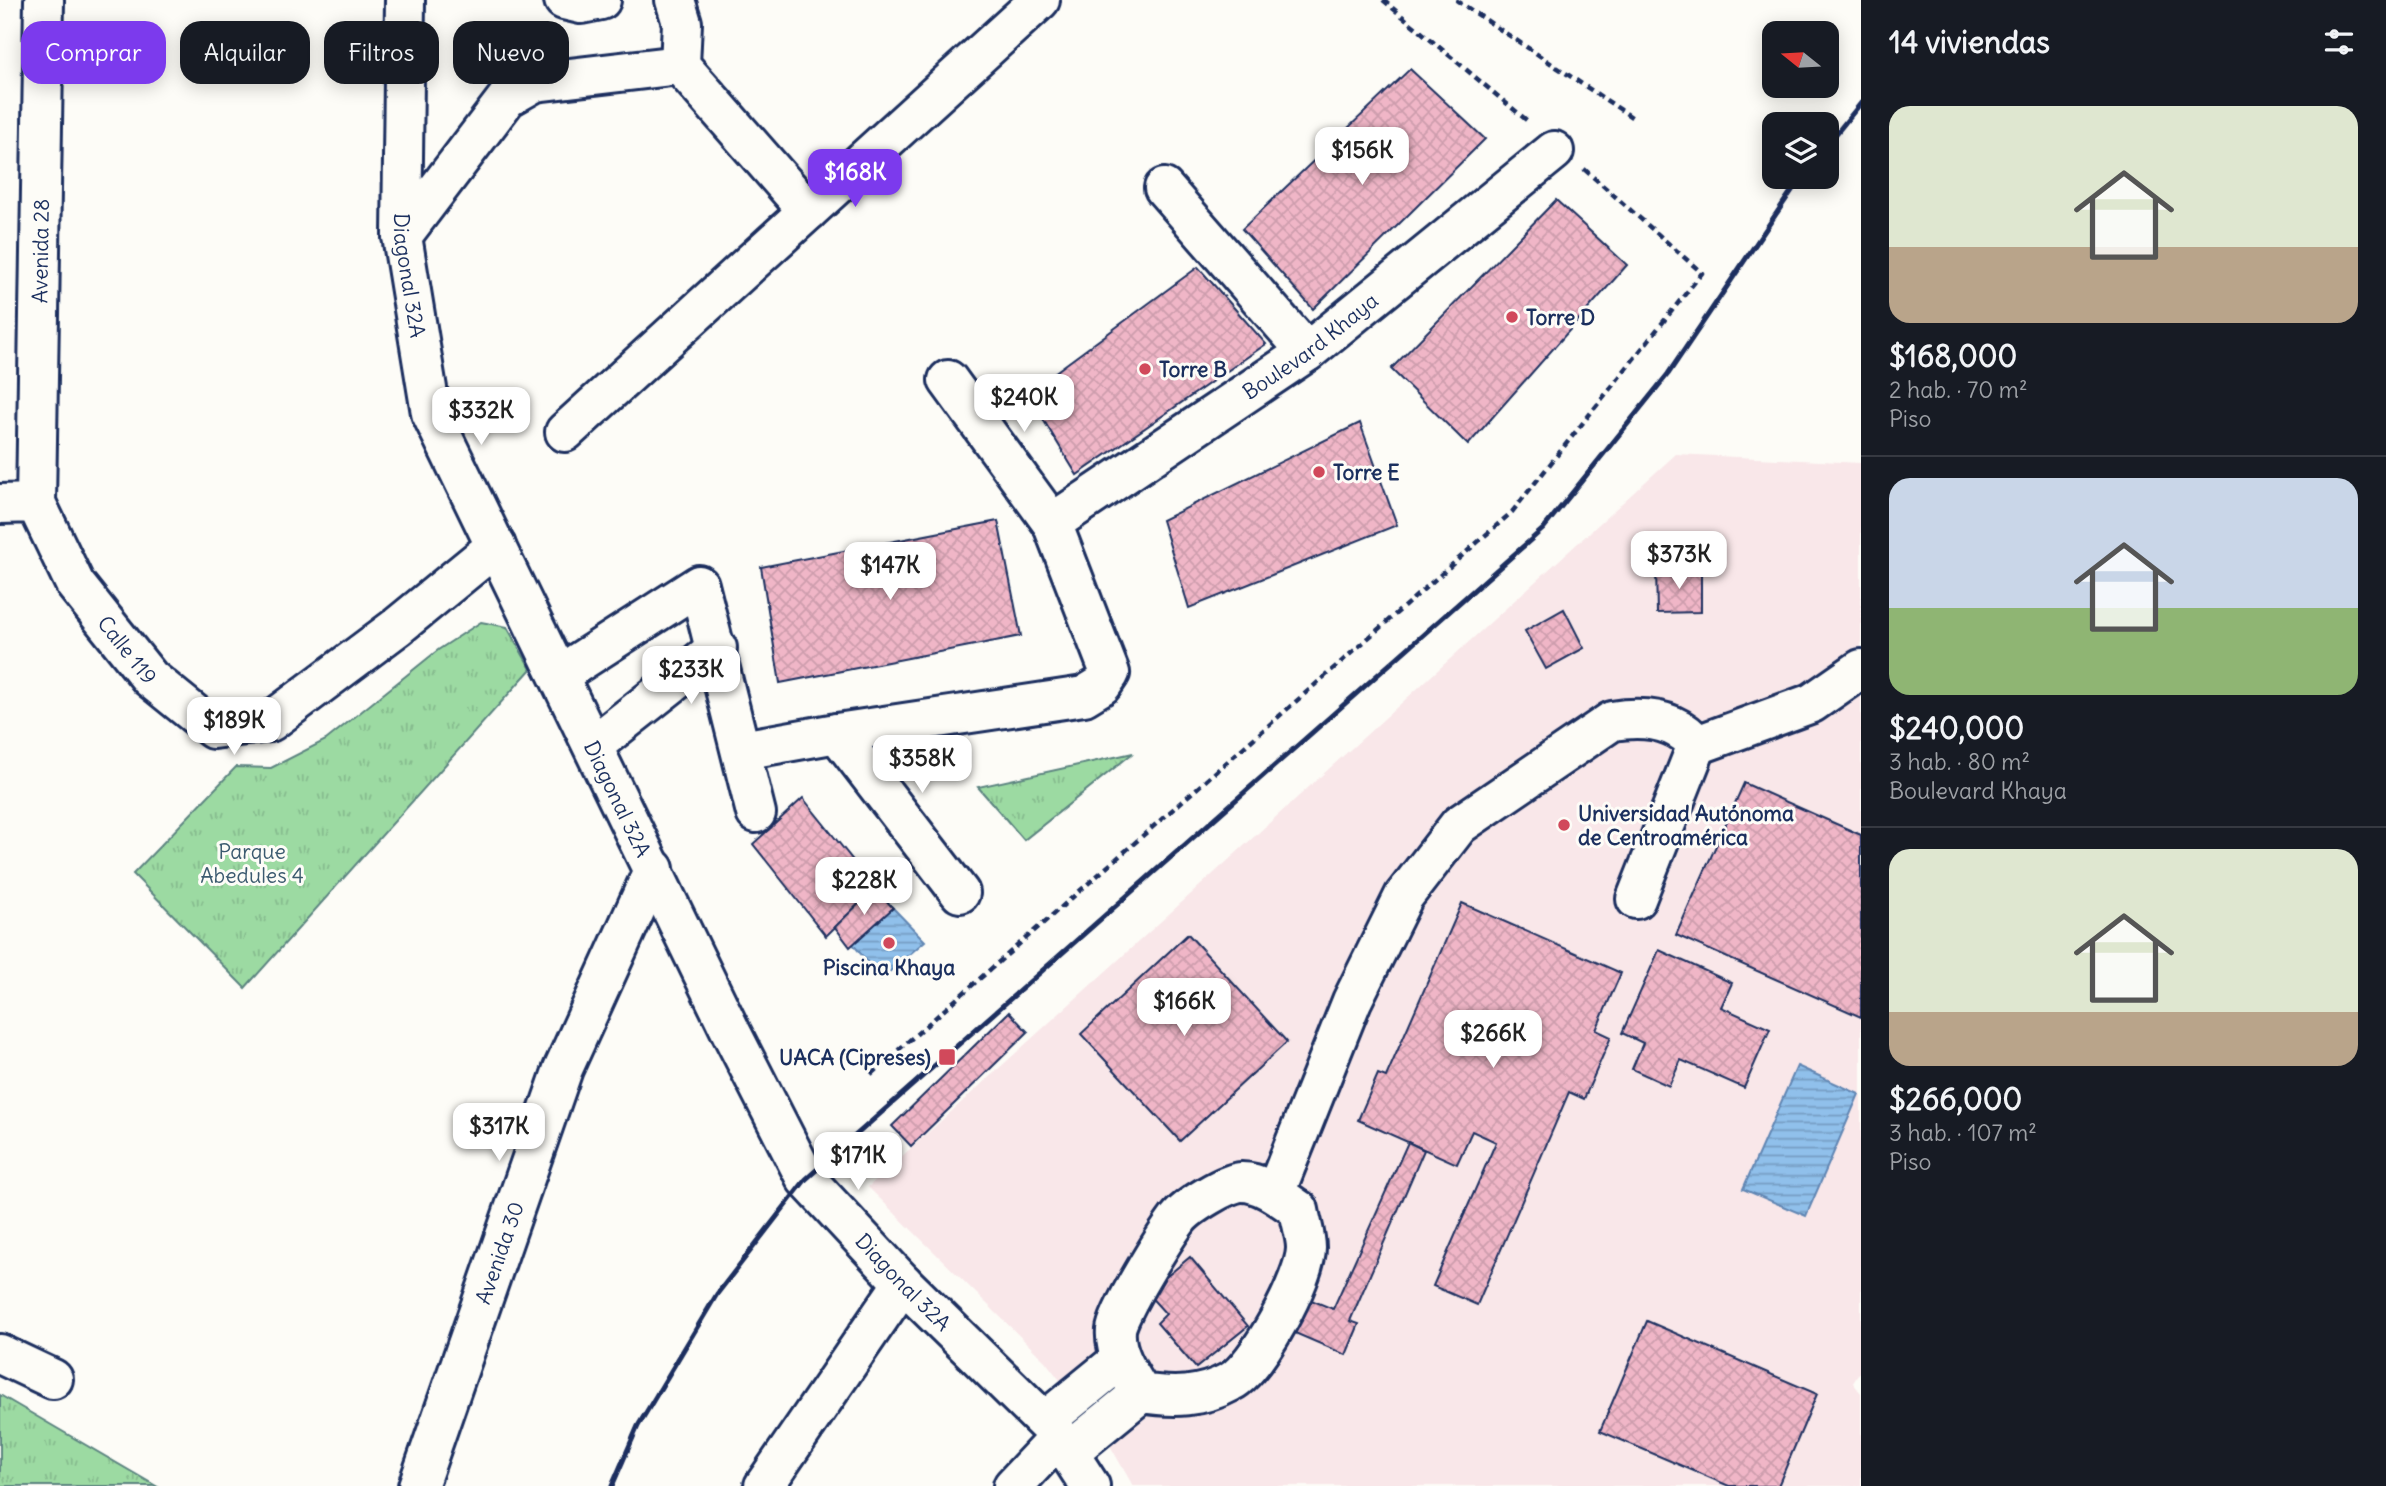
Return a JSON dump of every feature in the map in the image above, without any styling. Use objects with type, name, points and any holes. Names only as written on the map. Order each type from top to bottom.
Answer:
[{"type":"street","name":"Avenida 28","points":[[18,504],[44,0]]},
{"type":"street","name":"Diagonal 32A","points":[[405,0],[402,236],[431,413],[732,1034],[806,1179],[903,1283],[1058,1436],[1090,1486]]},
{"type":"street","points":[[564,0],[581,4],[601,0]]},
{"type":"street","points":[[675,0],[682,23],[680,65],[808,211]]},
{"type":"street","points":[[565,432],[1040,0]]},
{"type":"street","points":[[402,236],[507,98],[535,82],[680,65]]},
{"type":"street","name":"Boulevard Khaya","points":[[1052,523],[1307,352],[1555,147]]},
{"type":"street","points":[[1164,188],[1307,352]]},
{"type":"street","points":[[742,750],[1084,696],[1102,685],[1110,673],[1052,523],[948,380]]},
{"type":"street","name":"Calle 119","points":[[18,504],[75,584],[150,678],[213,729],[270,722],[397,627],[496,546]]},
{"type":"street","points":[[559,675],[699,586],[717,648],[756,813]]},
{"type":"street","points":[[594,745],[717,648]]},
{"type":"street","points":[[1636,899],[1697,745],[1812,703],[1861,669]]},
{"type":"street","points":[[1275,1193],[1352,1001],[1398,908],[1459,825],[1612,721],[1640,716],[1688,734],[1697,745]]},
{"type":"street","points":[[837,733],[960,894]]},
{"type":"street","name":"Avenida 30","points":[[418,1486],[563,1069],[654,869]]},
{"type":"street","points":[[1058,1436],[1141,1393],[1185,1398],[1233,1381],[1274,1331],[1300,1274],[1306,1248],[1298,1210],[1275,1193],[1242,1182],[1211,1194],[1179,1217],[1141,1276],[1116,1328],[1121,1359],[1141,1393]]},
{"type":"street","points":[[764,1486],[903,1283]]},
{"type":"street","points":[[0,1354],[53,1379]]},
{"type":"street","points":[[1013,1486],[1121,1359]]},
{"type":"path","points":[[871,1074],[1512,512],[1702,273],[1383,0]]},
{"type":"path","points":[[1455,0],[1633,118]]},
{"type":"shaded area","name":"Universidad Autónoma de Centroamérica","points":[[1676,454],[1861,463],[1861,1370],[1853,1383],[1861,1393],[1861,1486],[1133,1486],[1108,1442],[1045,1361],[868,1187]]},
{"type":"green space","name":"Parque Abedules 4","points":[[481,622],[507,627],[531,669],[245,988],[133,874],[236,767],[271,768],[326,740],[438,650]]},
{"type":"green space","points":[[1133,753],[1024,840],[978,787]]},
{"type":"green space","points":[[0,1395],[156,1486],[0,1486]]},
{"type":"water","name":"Piscina Khaya","points":[[893,908],[925,941],[881,979],[853,944]]},
{"type":"water","points":[[1797,1066],[1859,1094],[1806,1216],[1743,1189]]},
{"type":"building","points":[[1410,69],[1485,139],[1313,309],[1242,229]]},
{"type":"building","name":"Torre D","points":[[1556,200],[1627,265],[1468,445],[1391,369]]},
{"type":"building","name":"Torre B","points":[[1198,267],[1266,344],[1077,475],[1027,393]]},
{"type":"building","name":"Torre E","points":[[1360,423],[1397,525],[1189,608],[1162,520]]},
{"type":"building","points":[[998,521],[1021,636],[780,683],[761,567]]},
{"type":"building","points":[[1656,569],[1701,569],[1701,612],[1657,613]]},
{"type":"building","points":[[1564,609],[1584,648],[1546,669],[1525,631]]},
{"type":"building","points":[[1744,783],[1861,835],[1861,1017],[1676,935]]},
{"type":"building","points":[[803,798],[875,888],[826,936],[753,844]]},
{"type":"building","points":[[875,888],[893,908],[850,947],[835,927]]},
{"type":"building","points":[[1462,903],[1621,973],[1596,1030],[1611,1037],[1584,1099],[1569,1092],[1477,1305],[1433,1286],[1496,1142],[1472,1131],[1457,1164],[1358,1120],[1378,1074],[1386,1077]]},
{"type":"building","points":[[1188,934],[1287,1042],[1180,1141],[1081,1034]]},
{"type":"building","points":[[1659,950],[1732,983],[1721,1007],[1770,1029],[1744,1088],[1681,1060],[1669,1086],[1632,1069],[1643,1043],[1622,1033]]},
{"type":"building","points":[[1009,1012],[1028,1032],[911,1146],[892,1126]]},
{"type":"building","points":[[1408,1142],[1424,1150],[1350,1321],[1359,1324],[1346,1355],[1288,1330],[1304,1297],[1333,1309]]},
{"type":"building","points":[[1190,1257],[1248,1326],[1196,1368],[1157,1323],[1166,1314],[1147,1293]]},
{"type":"building","points":[[1647,1321],[1817,1394],[1778,1486],[1729,1486],[1600,1431]]},
{"type":"railway","points":[[1839,130],[1861,103]]},
{"type":"railway","points":[[612,1486],[638,1426],[717,1294],[806,1179],[1543,529],[1668,374],[1793,189]]},
{"type":"place","name":"Torre D","points":[[1512,317]]},
{"type":"place","name":"Torre B","points":[[1145,369]]},
{"type":"place","name":"Torre E","points":[[1319,472]]},
{"type":"place","name":"Universidad Autónoma de Centroamérica","points":[[1564,825]]},
{"type":"place","name":"Piscina Khaya","points":[[889,943]]},
{"type":"place","name":"UACA (Cipreses)","points":[[947,1057]]}]
